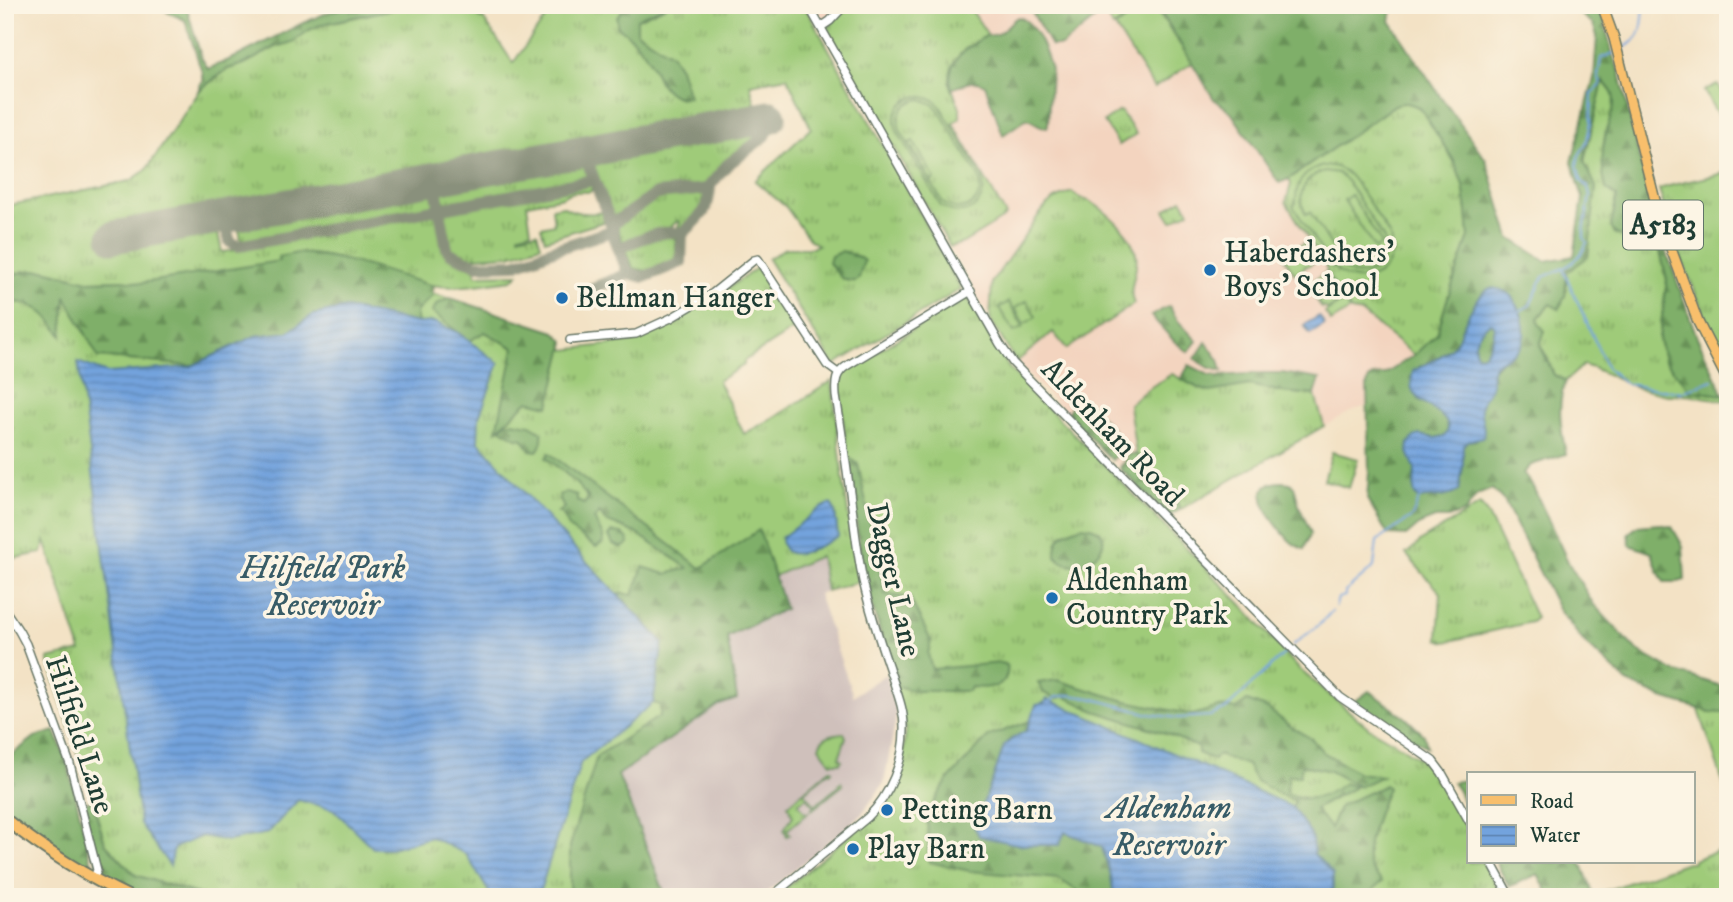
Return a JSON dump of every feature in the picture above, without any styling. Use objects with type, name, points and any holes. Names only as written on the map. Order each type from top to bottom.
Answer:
[{"type":"highway","points":[[5,819],[46,849],[130,897]]},
{"type":"main road","name":"A5183","points":[[1602,5],[1614,38],[1660,216],[1698,322],[1728,381]]},
{"type":"street","name":"Aldenham Road","points":[[808,5],[1013,363],[1340,697],[1433,761],[1467,817]]},
{"type":"street","points":[[821,27],[845,5]]},
{"type":"street","points":[[570,340],[636,334],[671,318],[713,293],[758,259],[827,365],[838,373],[971,291]]},
{"type":"street","name":"Dagger Lane","points":[[771,897],[877,808],[896,771],[904,734],[903,717],[874,624],[858,555],[836,396],[835,383],[838,373]]},
{"type":"street","name":"Hilfield Lane","points":[[5,610],[26,644],[69,764],[97,870],[94,878]]},
{"type":"street","points":[[1492,864],[1510,897]]},
{"type":"shaded area","points":[[814,5],[841,5],[826,19],[821,17]]},
{"type":"shaded area","name":"Haberdashers' Boys' School","points":[[850,5],[1157,5],[1214,99],[1230,111],[1280,183],[1289,178],[1437,334],[1370,405],[1351,411],[1168,517],[1016,362],[999,335],[827,28]]},
{"type":"shaded area","points":[[820,556],[826,591],[818,594],[853,696],[886,674],[897,711],[884,783],[861,815],[761,897],[666,897],[618,775],[719,705],[737,699],[727,636],[784,609],[774,576]]},
{"type":"green space","points":[[173,5],[186,5],[201,57],[208,69],[329,12],[353,5],[411,5],[323,24],[293,42],[228,69],[198,91],[202,72],[185,20],[167,12]]},
{"type":"green space","points":[[411,5],[461,6],[483,18],[513,63],[555,5],[636,5],[623,10],[617,26],[648,56],[659,82],[680,98],[689,97],[671,54],[637,32],[637,19],[668,5],[804,5],[961,289],[834,365],[768,259],[785,248],[812,248],[818,245],[809,239],[786,207],[755,181],[811,128],[787,77],[750,84],[754,109],[112,226],[115,248],[217,229],[222,252],[243,249],[238,225],[576,164],[583,167],[587,173],[593,187],[590,192],[572,192],[563,197],[527,204],[531,231],[519,236],[537,232],[541,245],[510,255],[475,257],[474,263],[453,254],[452,259],[475,268],[476,275],[518,274],[512,280],[451,287],[416,282],[326,256],[302,253],[279,257],[349,267],[555,332],[565,350],[630,342],[704,305],[757,268],[797,327],[718,381],[744,434],[832,381],[858,582],[826,591],[820,556],[774,576],[785,609],[727,637],[737,699],[719,705],[618,775],[666,897],[207,897],[135,875],[105,843],[48,659],[81,651],[45,541],[42,553],[5,560],[5,293],[124,280],[88,281],[44,270],[25,271],[5,277],[5,206],[130,181],[146,170],[201,89],[228,69],[292,42],[323,24]],"holes":[[[835,512],[838,536],[807,552],[781,538]]]},
{"type":"green space","points":[[636,5],[668,5],[637,19],[637,32],[671,54],[680,68],[689,97],[680,97],[667,91],[642,49],[617,26],[617,17],[623,9]]},
{"type":"green space","points":[[850,5],[968,5],[988,35],[964,50],[949,81],[960,108],[960,118],[953,123],[1006,215],[963,243],[950,247],[827,28]]},
{"type":"green space","points":[[1028,5],[1090,5],[1096,18],[1061,46],[1051,46]]},
{"type":"green space","points":[[1099,5],[1146,5],[1113,27]]},
{"type":"green space","points":[[1149,5],[1154,5],[1192,63],[1154,88],[1115,27]]},
{"type":"green space","points":[[1157,5],[1393,5],[1390,21],[1486,160],[1510,238],[1546,261],[1574,256],[1583,198],[1572,162],[1594,78],[1597,36],[1593,24],[1569,5],[1597,5],[1620,72],[1634,138],[1659,231],[1697,337],[1724,395],[1690,391],[1664,360],[1659,339],[1667,280],[1656,235],[1640,210],[1630,211],[1627,232],[1622,236],[1615,233],[1611,226],[1617,197],[1606,189],[1602,161],[1614,100],[1603,81],[1584,161],[1596,187],[1588,257],[1567,272],[1565,296],[1559,309],[1550,304],[1538,318],[1545,331],[1540,345],[1554,375],[1566,381],[1560,408],[1566,454],[1531,465],[1523,473],[1533,487],[1569,564],[1594,605],[1636,650],[1673,671],[1728,688],[1728,713],[1710,712],[1662,698],[1627,682],[1584,642],[1558,609],[1505,502],[1492,489],[1477,495],[1465,512],[1420,524],[1406,536],[1388,535],[1367,499],[1369,378],[1384,375],[1414,355],[1437,334],[1469,237],[1463,185],[1454,161],[1421,109],[1408,103],[1395,105],[1289,179],[1279,183],[1230,111],[1214,99]],"holes":[[[1484,291],[1510,296],[1520,310],[1523,327],[1513,354],[1501,361],[1491,372],[1492,384],[1481,403],[1476,440],[1463,445],[1459,491],[1445,496],[1419,499],[1414,493],[1419,435],[1435,438],[1445,436],[1448,430],[1445,419],[1418,399],[1419,367],[1452,347]]]},
{"type":"green space","points":[[1018,17],[1030,24],[1035,31],[1051,70],[1048,124],[1044,127],[1026,119],[1003,135],[985,85],[972,82],[952,89],[951,71],[959,56],[972,44],[988,35],[1001,32]]},
{"type":"green space","points":[[1603,81],[1614,95],[1613,115],[1606,129],[1603,148],[1617,196],[1611,226],[1629,211],[1640,210],[1656,235],[1667,280],[1659,339],[1664,360],[1690,391],[1724,395],[1727,401],[1684,394],[1668,395],[1637,388],[1583,365],[1566,381],[1554,375],[1540,344],[1538,318],[1550,304],[1559,309],[1565,296],[1567,272],[1588,256],[1596,187],[1584,162]]},
{"type":"green space","points":[[1717,84],[1728,102],[1726,129],[1704,91]]},
{"type":"green space","points":[[914,97],[934,100],[940,106],[982,176],[984,186],[979,202],[967,211],[959,212],[941,206],[897,131],[895,118],[899,107]],"holes":[[[921,99],[933,104],[979,177],[979,194],[972,205],[965,208],[951,207],[943,203],[900,130],[900,114],[906,105]]]},
{"type":"green space","points":[[1402,102],[1421,109],[1454,161],[1463,185],[1469,237],[1437,334],[1414,355],[1362,313],[1351,311],[1286,202],[1291,184],[1289,179]]},
{"type":"green space","points":[[1119,111],[1136,134],[1119,145],[1104,122]]},
{"type":"green space","points":[[758,131],[762,135],[722,165],[710,183],[654,192],[614,220],[592,168],[592,162],[596,160]]},
{"type":"green space","points":[[913,141],[935,179],[931,181],[909,143]]},
{"type":"green space","points":[[1323,166],[1333,166],[1348,174],[1390,237],[1390,259],[1378,274],[1369,278],[1350,278],[1332,267],[1293,206],[1302,179]],"holes":[[[1324,171],[1338,173],[1347,181],[1384,239],[1384,259],[1372,272],[1355,274],[1338,263],[1341,261],[1310,212],[1306,214],[1303,207],[1303,188],[1311,178]]]},
{"type":"green space","points":[[1724,173],[1728,181],[1728,366],[1673,239],[1659,189]]},
{"type":"green space","points":[[705,192],[706,199],[701,210],[678,231],[680,223],[677,221],[670,228],[638,236],[624,245],[617,228],[618,223],[638,208],[659,195]]},
{"type":"green space","points":[[1072,192],[1103,210],[1130,239],[1137,261],[1132,290],[1134,304],[1067,349],[1053,332],[1016,362],[990,319],[992,282],[1047,205]]},
{"type":"green space","points":[[1351,195],[1382,244],[1375,249],[1344,200]]},
{"type":"green space","points":[[1182,199],[1189,211],[1172,221],[1165,210]]},
{"type":"green space","points":[[563,206],[582,213],[603,212],[606,221],[545,240],[541,227],[554,224],[552,208]]},
{"type":"green space","points":[[673,234],[677,259],[647,271],[633,268],[626,249],[640,241]]},
{"type":"green space","points":[[1304,243],[1316,261],[1295,274],[1283,256]]},
{"type":"green space","points":[[842,251],[864,261],[856,281],[843,279],[829,263],[831,256]]},
{"type":"green space","points":[[297,253],[348,261],[433,286],[433,295],[416,312],[418,323],[346,308],[313,315],[288,332],[255,336],[191,366],[98,357],[66,297],[62,336],[39,310],[24,303],[5,303],[5,277],[25,271],[44,270],[88,281],[124,280],[141,283],[279,261],[278,257]]},
{"type":"green space","points":[[1325,273],[1331,282],[1313,294],[1306,285]]},
{"type":"green space","points":[[1331,284],[1341,301],[1327,310],[1322,308],[1316,294]]},
{"type":"green space","name":"Aldenham Country Park","points":[[967,297],[1009,368],[1243,606],[1299,669],[1369,728],[1430,766],[1467,829],[1467,864],[1485,864],[1502,897],[775,897],[877,812],[890,796],[901,767],[906,731],[861,559],[839,387],[845,371]]},
{"type":"green space","points":[[450,298],[555,332],[565,342],[549,406],[528,401],[497,430],[514,348],[485,332],[469,341],[432,312],[437,304]]},
{"type":"green space","points":[[1027,301],[1036,317],[1024,324],[1015,308]]},
{"type":"green space","points":[[1344,301],[1350,310],[1331,322],[1325,313]]},
{"type":"green space","points":[[1009,302],[1023,327],[1014,332],[999,308]]},
{"type":"green space","points":[[1169,306],[1178,321],[1197,341],[1188,352],[1151,316]]},
{"type":"green space","points":[[1490,323],[1494,325],[1492,340],[1484,354],[1477,355],[1477,337]]},
{"type":"green space","points":[[1206,342],[1219,360],[1222,371],[1210,368],[1195,359]]},
{"type":"green space","points":[[1189,365],[1209,375],[1218,376],[1282,373],[1320,379],[1315,395],[1250,385],[1210,392],[1181,379]]},
{"type":"green space","points":[[1172,374],[1200,389],[1250,385],[1315,395],[1324,426],[1181,509],[1163,480],[1136,454],[1129,405],[1146,390]]},
{"type":"green space","points":[[1080,400],[1106,422],[1118,437],[1120,445],[1112,460],[1067,413],[1075,401]]},
{"type":"green space","points":[[506,423],[530,425],[542,432],[542,442],[537,451],[530,450],[523,439],[501,429]]},
{"type":"green space","points":[[1332,452],[1358,459],[1349,488],[1324,480]]},
{"type":"green space","points":[[549,453],[701,568],[759,530],[785,609],[727,636],[737,699],[719,705],[618,775],[666,897],[570,897],[570,846],[597,756],[660,716],[660,705],[653,703],[663,642],[616,593],[633,595],[643,567],[666,574],[688,568],[636,533],[605,521],[600,513],[594,519],[603,536],[603,543],[596,547],[570,529],[563,515],[558,512],[564,508],[559,495],[567,492],[577,495],[577,501],[584,504],[588,498],[568,476],[546,458]]},
{"type":"green space","points":[[1128,454],[1136,454],[1149,467],[1181,509],[1168,517],[1120,468]]},
{"type":"green space","points":[[848,457],[858,464],[885,594],[910,598],[931,641],[928,654],[932,669],[1001,663],[1007,665],[1007,673],[1002,683],[984,688],[971,687],[968,691],[914,691],[897,686],[867,590]]},
{"type":"green space","points":[[1283,482],[1294,486],[1299,506],[1311,533],[1304,549],[1289,540],[1265,506],[1263,491],[1267,486]]},
{"type":"green space","points":[[1480,505],[1487,513],[1536,618],[1531,622],[1446,642],[1438,639],[1441,593],[1406,554],[1425,538]]},
{"type":"green space","points":[[1659,524],[1672,527],[1683,546],[1685,580],[1664,582],[1652,553],[1630,545],[1628,534],[1638,526]]},
{"type":"green space","points":[[1082,526],[1096,529],[1103,536],[1103,545],[1089,560],[1078,564],[1067,563],[1056,556],[1059,539]]},
{"type":"green space","points":[[612,532],[622,533],[629,543],[622,548],[613,544],[609,536]]},
{"type":"green space","points":[[1057,680],[1122,700],[1193,715],[1219,707],[1237,709],[1247,701],[1268,709],[1312,739],[1323,752],[1359,773],[1382,776],[1359,787],[1330,771],[1302,765],[1300,776],[1289,775],[1286,793],[1310,798],[1330,792],[1344,783],[1355,787],[1315,809],[1330,828],[1340,806],[1385,785],[1388,788],[1368,848],[1370,866],[1382,882],[1365,897],[1327,897],[1333,888],[1333,874],[1314,854],[1311,835],[1292,807],[1295,801],[1256,781],[1247,765],[1218,755],[1214,760],[1198,753],[1198,747],[1165,733],[1095,711],[1064,696],[1056,699],[1044,693],[1038,683]]},
{"type":"green space","points":[[1369,691],[1424,735],[1427,747],[1353,703]]},
{"type":"green space","points":[[1698,707],[1710,712],[1728,713],[1728,797]]},
{"type":"green space","points":[[1030,721],[1026,731],[1004,747],[974,826],[979,836],[1065,832],[1102,847],[1114,897],[1079,897],[1077,891],[1059,879],[970,871],[929,862],[927,814],[947,781],[989,736]]},
{"type":"green space","points":[[55,731],[68,765],[93,868],[91,871],[85,870],[5,814],[5,760],[35,737]]},
{"type":"green space","points":[[844,733],[846,737],[839,758],[842,760],[840,763],[831,763],[819,747],[829,736]]},
{"type":"green space","points":[[830,769],[830,773],[804,792],[815,805],[839,786],[838,784],[841,782],[843,785],[812,810],[814,806],[807,797],[798,803],[806,813],[809,812],[787,830],[790,834],[787,836],[784,829],[793,816],[788,805]]},
{"type":"green space","points":[[1467,780],[1467,808],[1453,782]]},
{"type":"green space","points":[[92,800],[105,843],[135,875],[207,897],[139,897],[105,880],[99,868],[82,803]]},
{"type":"green space","points":[[1728,847],[1728,897],[1588,897],[1681,864],[1694,864],[1694,860]]},
{"type":"green space","points":[[1497,864],[1582,864],[1594,895],[1550,897],[1538,874],[1509,887]]},
{"type":"water","points":[[1490,288],[1500,290],[1508,293],[1514,300],[1523,319],[1523,340],[1518,350],[1497,363],[1492,371],[1491,387],[1481,406],[1483,437],[1463,445],[1459,491],[1445,496],[1419,499],[1414,493],[1415,469],[1408,452],[1409,443],[1419,435],[1435,438],[1445,436],[1448,429],[1442,417],[1415,395],[1411,384],[1413,371],[1451,349],[1478,299]],"holes":[[[1490,323],[1494,325],[1493,337],[1488,347],[1484,354],[1477,355],[1477,337]]]},
{"type":"water","name":"Hilfield Park Reservoir","points":[[346,308],[418,323],[434,322],[457,332],[499,363],[479,417],[478,441],[663,642],[653,703],[581,762],[538,897],[492,897],[466,854],[431,837],[391,848],[373,848],[333,809],[298,800],[268,833],[228,841],[202,836],[174,848],[170,866],[140,824],[78,362],[107,373],[190,367],[255,336],[288,332],[313,315]]},
{"type":"water","points":[[1319,316],[1325,325],[1310,334],[1304,325]]},
{"type":"water","points":[[829,504],[835,512],[838,536],[805,552],[788,552],[783,547],[781,538]]},
{"type":"water","name":"Aldenham Reservoir","points":[[1047,699],[1292,807],[1311,835],[1314,854],[1333,874],[1333,888],[1327,897],[1114,897],[1102,847],[1065,832],[1059,845],[1021,845],[979,836],[974,826],[1004,746],[1026,731],[1036,705]]},
{"type":"waterway","points":[[1622,49],[1638,36],[1644,5]]},
{"type":"waterway","points":[[1520,311],[1530,305],[1543,277],[1575,261],[1587,242],[1584,231],[1590,195],[1588,187],[1581,180],[1577,165],[1591,123],[1592,93],[1601,84],[1598,76],[1601,58],[1614,53]]},
{"type":"waterway","points":[[1563,269],[1607,368],[1626,384],[1680,392],[1713,380]]},
{"type":"waterway","points":[[1336,606],[1338,598],[1345,596],[1345,592],[1374,567],[1377,541],[1412,517],[1419,499]]},
{"type":"waterway","points":[[1293,645],[1332,611]]},
{"type":"waterway","points":[[1051,701],[1056,697],[1069,695],[1150,714],[1178,718],[1210,716],[1226,709],[1289,649]]},
{"type":"taxiway","points":[[434,178],[450,253],[477,265],[515,264],[611,231],[618,220],[656,194],[707,189],[727,165],[765,136],[767,132],[764,123],[756,119]]},
{"type":"taxiway","points":[[594,149],[588,153],[587,161],[628,273]]},
{"type":"taxiway","points":[[570,153],[580,155],[587,161]]},
{"type":"taxiway","points":[[234,215],[228,220],[226,228],[230,242],[238,246],[594,180]]},
{"type":"taxiway","points":[[590,289],[628,273],[644,277],[681,262],[682,234],[705,209],[710,187]]},
{"type":"taxiway","points":[[619,249],[658,234],[682,234]]},
{"type":"runway","points":[[114,237],[770,117]]},
{"type":"place","name":"Haberdashers' Boys' School","points":[[1210,270]]},
{"type":"place","name":"Bellman Hanger","points":[[562,298]]},
{"type":"place","name":"Aldenham Country Park","points":[[1052,598]]},
{"type":"place","name":"Petting Barn","points":[[887,810]]},
{"type":"place","name":"Play Barn","points":[[853,849]]}]
